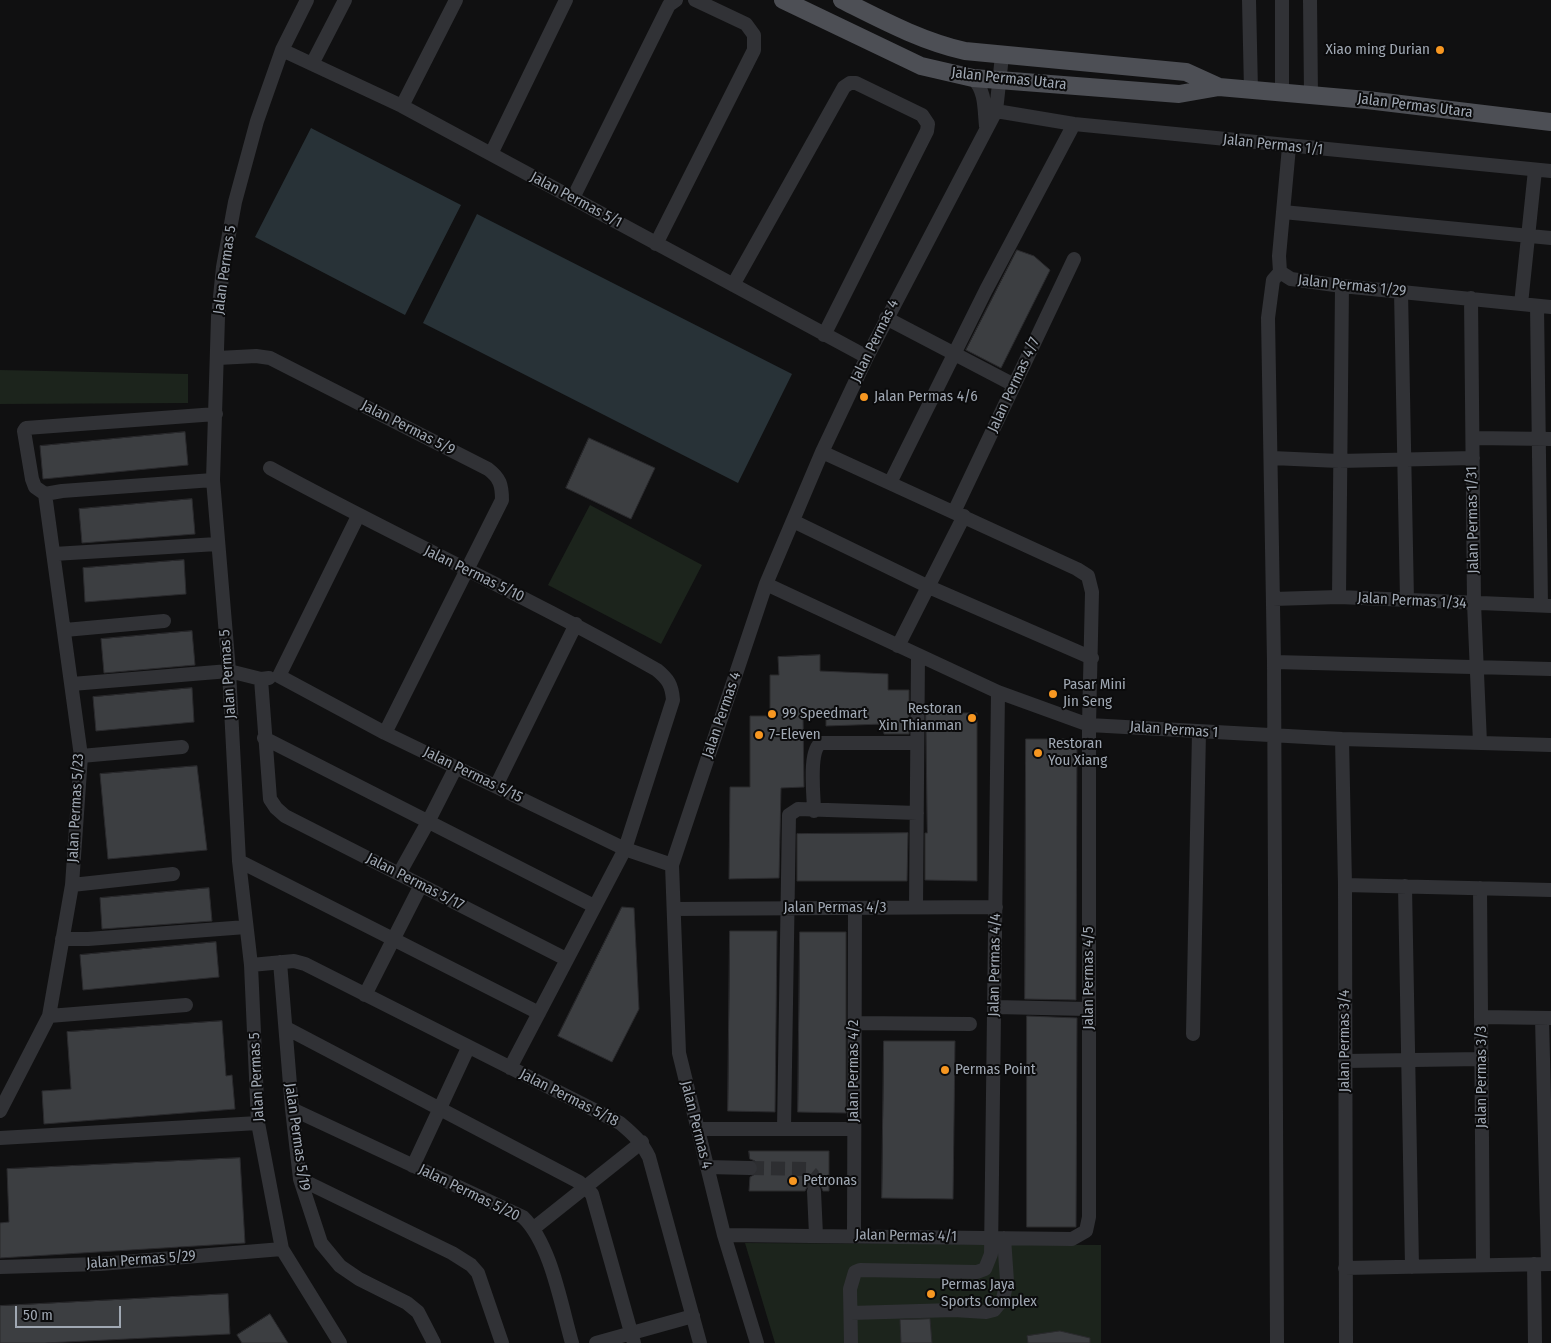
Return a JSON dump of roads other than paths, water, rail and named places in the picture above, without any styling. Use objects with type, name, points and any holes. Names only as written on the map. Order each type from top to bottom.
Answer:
[{"type":"main road","name":"Jalan Permas Utara","points":[[783,0],[921,66],[973,78],[1179,94],[1219,87],[1311,95],[1551,122]]},
{"type":"main road","name":"Jalan Permas Utara","points":[[842,0],[938,45],[1002,56],[1186,72],[1219,87]]},
{"type":"street","name":"Jalan Permas 5","points":[[307,0],[282,50],[257,120],[235,202],[223,267],[218,317],[213,480],[229,671],[239,861],[251,965],[258,1123],[282,1248],[340,1343]]},
{"type":"street","points":[[312,64],[345,0]]},
{"type":"street","points":[[402,106],[456,0]]},
{"type":"street","points":[[490,154],[566,0]]},
{"type":"street","points":[[573,198],[670,5],[676,0]]},
{"type":"street","points":[[656,244],[754,50],[754,35],[746,24],[695,0]]},
{"type":"street","points":[[1249,0],[1251,90]]},
{"type":"street","points":[[1282,0],[1282,93]]},
{"type":"street","points":[[1310,0],[1311,95]]},
{"type":"street","name":"Jalan Permas 5/1","points":[[282,50],[402,106],[867,357]]},
{"type":"street","name":"Jalan Permas 4","points":[[757,1343],[724,1235],[679,1053],[672,865],[766,584],[822,452],[867,357],[986,126],[996,111],[1002,56]]},
{"type":"street","points":[[973,78],[980,85],[984,96],[986,126]]},
{"type":"street","points":[[733,285],[844,87],[850,83],[856,83],[922,115],[928,124],[927,131],[824,334]]},
{"type":"street","name":"Jalan Permas 1/1","points":[[996,111],[1074,124],[1551,172]]},
{"type":"street","points":[[890,483],[953,355],[1074,124]]},
{"type":"street","name":"Jalan Permas 1/29","points":[[1289,147],[1278,256],[1280,272],[1291,279],[1342,286],[1544,306]]},
{"type":"street","points":[[1520,304],[1535,170]]},
{"type":"street","points":[[1283,212],[1551,238]]},
{"type":"street","name":"Jalan Permas 4/7","points":[[898,646],[929,587],[1014,385],[1074,259]]},
{"type":"street","points":[[1277,1343],[1274,599],[1268,318],[1273,280],[1280,272]]},
{"type":"street","points":[[1339,597],[1342,286]]},
{"type":"street","points":[[1402,292],[1407,600]]},
{"type":"street","name":"Jalan Permas 1/31","points":[[1471,298],[1474,604],[1480,743]]},
{"type":"street","points":[[1544,306],[1546,605]]},
{"type":"street","points":[[886,318],[953,355],[1014,385]]},
{"type":"street","name":"Jalan Permas 5/9","points":[[218,358],[256,356],[270,358],[488,469],[498,476],[502,486],[502,500],[467,571]]},
{"type":"street","points":[[213,480],[62,490],[44,494],[35,487],[32,479],[24,431],[26,428],[216,414]]},
{"type":"street","points":[[1473,438],[1545,439]]},
{"type":"street","points":[[822,452],[1077,569],[1088,576],[1092,592],[1090,725]]},
{"type":"street","points":[[1272,458],[1339,461],[1473,458]]},
{"type":"street","name":"Jalan Permas 5/10","points":[[270,468],[358,516],[576,624],[657,670],[666,678],[672,687],[673,700],[624,849]]},
{"type":"street","name":"Jalan Permas 5/23","points":[[0,1112],[49,1016],[72,885],[81,756],[65,630],[44,494]]},
{"type":"street","points":[[72,684],[229,671],[261,679],[279,676],[358,516]]},
{"type":"street","points":[[793,521],[929,587],[1092,658]]},
{"type":"street","points":[[54,554],[217,544]]},
{"type":"street","points":[[385,733],[467,571]]},
{"type":"street","name":"Jalan Permas 1","points":[[766,584],[998,692],[1090,725],[1342,739],[1551,745]]},
{"type":"street","name":"Jalan Permas 1/34","points":[[1274,599],[1339,597],[1474,604],[1546,605]]},
{"type":"street","points":[[65,630],[164,621]]},
{"type":"street","points":[[496,786],[576,624]]},
{"type":"street","points":[[916,907],[917,812],[912,782],[917,743],[918,655]]},
{"type":"street","points":[[1274,662],[1551,670]]},
{"type":"street","name":"Jalan Permas 5/15","points":[[279,676],[385,733],[624,849],[672,865]]},
{"type":"street","points":[[261,679],[264,738],[594,906]]},
{"type":"street","name":"Jalan Permas 4/4","points":[[998,692],[995,1007],[998,1238]]},
{"type":"street","name":"Jalan Permas 4/5","points":[[1086,1231],[1089,1217],[1090,725]]},
{"type":"street","points":[[1193,1034],[1199,732]]},
{"type":"street","name":"Jalan Permas 5/17","points":[[264,738],[270,798],[276,808],[285,816],[566,959]]},
{"type":"street","name":"Jalan Permas 3/4","points":[[1342,739],[1345,885],[1346,1343]]},
{"type":"street","points":[[814,811],[814,755],[818,745],[821,743],[917,743]]},
{"type":"street","points":[[81,756],[182,747]]},
{"type":"street","points":[[399,874],[456,766]]},
{"type":"street","points":[[784,1129],[786,908],[789,815],[798,809],[814,811],[917,812]]},
{"type":"street","points":[[510,1068],[624,849]]},
{"type":"street","points":[[239,861],[539,1013]]},
{"type":"street","points":[[72,885],[173,874]]},
{"type":"street","points":[[365,994],[421,885]]},
{"type":"street","points":[[1345,885],[1551,890]]},
{"type":"street","points":[[1406,886],[1412,1266]]},
{"type":"street","name":"Jalan Permas 3/3","points":[[1480,888],[1483,1265]]},
{"type":"street","name":"Jalan Permas 4/3","points":[[674,909],[996,907]]},
{"type":"street","name":"Jalan Permas 4/2","points":[[854,908],[854,1235]]},
{"type":"street","points":[[62,938],[88,939],[246,928]]},
{"type":"street","name":"Jalan Permas 5/18","points":[[280,962],[294,961],[305,964],[468,1048],[620,1123],[642,1142],[649,1157],[700,1343]]},
{"type":"street","points":[[251,965],[280,962]]},
{"type":"street","name":"Jalan Permas 5/19","points":[[280,962],[300,1180],[321,1243],[340,1266],[359,1279],[407,1303],[418,1312],[434,1343]]},
{"type":"street","points":[[49,1016],[186,1005]]},
{"type":"street","points":[[995,1007],[1088,1009]]},
{"type":"street","points":[[1481,1017],[1547,1018],[1544,1264],[1535,1343]]},
{"type":"street","points":[[854,1023],[970,1024]]},
{"type":"street","points":[[286,1028],[579,1182],[586,1188],[592,1194],[633,1338]]},
{"type":"street","points":[[413,1166],[468,1048]]},
{"type":"street","points":[[1345,1061],[1482,1059]]},
{"type":"street","name":"Jalan Permas 5/20","points":[[292,1109],[523,1217],[534,1228],[543,1245],[572,1343]]},
{"type":"street","points":[[0,1138],[258,1123]]},
{"type":"street","points":[[698,1130],[854,1129]]},
{"type":"street","points":[[534,1228],[642,1142]]},
{"type":"street","points":[[707,1167],[750,1168]]},
{"type":"street","points":[[300,1180],[471,1264],[478,1274],[502,1343]]},
{"type":"street","points":[[814,1191],[816,1235]]},
{"type":"street","name":"Jalan Permas 4/1","points":[[724,1235],[1072,1239],[1086,1231]]},
{"type":"street","points":[[851,1313],[954,1310],[986,1312],[994,1310],[1003,1299],[1006,1281],[998,1238]]},
{"type":"street","points":[[851,1343],[850,1283],[857,1271],[983,1271],[989,1263],[998,1238]]},
{"type":"street","name":"Jalan Permas 5/29","points":[[0,1267],[100,1264],[282,1248]]},
{"type":"street","points":[[1345,1268],[1544,1264]]},
{"type":"street","points":[[596,1343],[633,1338],[693,1316]]},
{"type":"tunnel","points":[[750,1168],[806,1169],[812,1174],[814,1191]]},
{"type":"place","name":"Xiao ming Durian","points":[[1440,50]]},
{"type":"place","name":"Jalan Permas 4/6","points":[[864,397]]},
{"type":"place","name":"Pasar Mini Jin Seng","points":[[1053,694]]},
{"type":"place","name":"99 Speedmart","points":[[772,714]]},
{"type":"place","name":"Restoran Xin Thianman","points":[[972,718]]},
{"type":"place","name":"7-Eleven","points":[[759,735]]},
{"type":"place","name":"Restoran You Xiang","points":[[1038,753]]},
{"type":"place","name":"Permas Point","points":[[945,1070]]},
{"type":"place","name":"Petronas","points":[[793,1181]]},
{"type":"place","name":"Permas Jaya Sports Complex","points":[[931,1294]]}]
